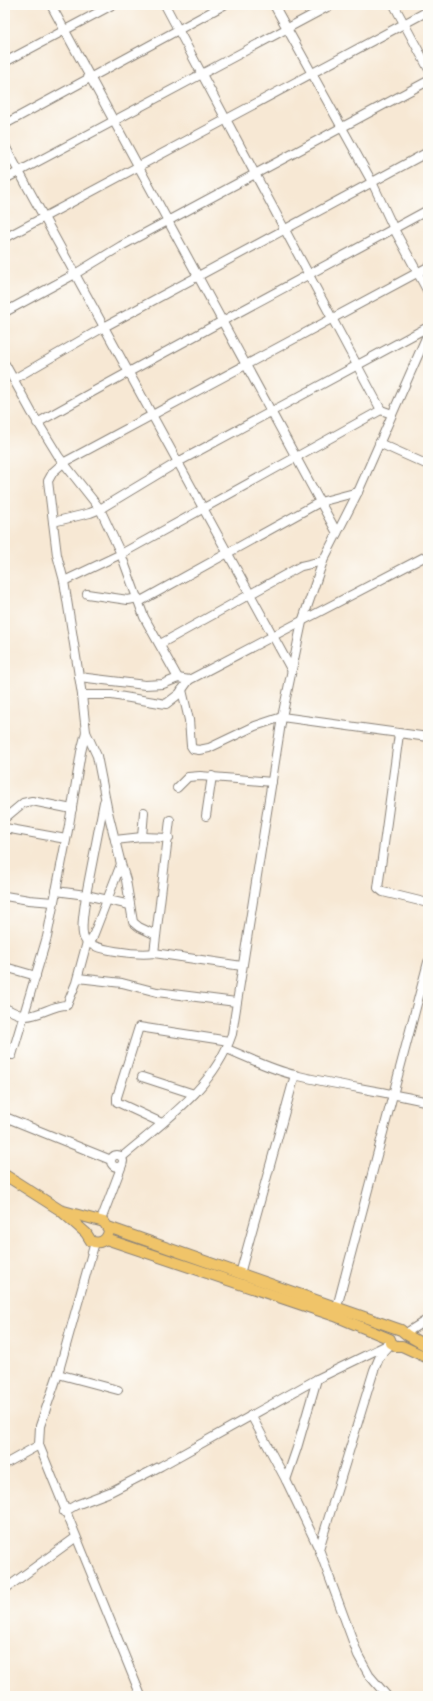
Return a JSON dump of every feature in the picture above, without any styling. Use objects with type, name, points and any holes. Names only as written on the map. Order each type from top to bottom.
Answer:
[{"type":"main road","points":[[5,1175],[60,1210],[86,1233],[91,1241],[99,1243],[106,1239],[109,1234],[101,1222]]},
{"type":"main road","points":[[60,1210],[101,1222],[240,1274],[337,1307],[404,1332],[428,1347]]},
{"type":"main road","points":[[86,1233],[87,1225],[101,1222]]},
{"type":"main road","points":[[106,1239],[335,1316],[369,1329],[391,1341],[396,1346],[402,1346],[428,1358]]},
{"type":"main road","points":[[391,1341],[392,1333],[404,1332]]},
{"type":"main road","points":[[402,1346],[407,1341],[404,1332]]},
{"type":"street","points":[[51,5],[337,533]]},
{"type":"street","points":[[5,62],[112,5]]},
{"type":"street","points":[[165,5],[381,410],[392,414]]},
{"type":"street","points":[[5,124],[224,5]]},
{"type":"street","points":[[274,5],[372,182],[394,229],[428,292]]},
{"type":"street","points":[[5,179],[331,5]]},
{"type":"street","points":[[394,5],[428,68]]},
{"type":"street","points":[[5,238],[428,11]]},
{"type":"street","points":[[5,312],[75,274],[121,246],[428,81]]},
{"type":"street","points":[[5,146],[127,372],[291,669]]},
{"type":"street","points":[[14,379],[104,327],[428,152]]},
{"type":"street","points":[[37,423],[127,372],[223,322],[428,210]]},
{"type":"street","points":[[156,935],[135,924],[126,880],[104,798],[97,756],[86,732],[82,695],[64,581],[57,555],[48,480],[53,472],[63,463],[428,267]]},
{"type":"street","points":[[53,522],[100,509],[178,462],[428,327]]},
{"type":"street","points":[[101,1222],[115,1186],[122,1161],[194,1094],[210,1077],[228,1045],[232,1034],[282,716],[302,622],[323,561],[358,492],[428,333]]},
{"type":"street","points":[[5,364],[37,423],[63,463],[100,509],[121,554],[144,617],[178,678]]},
{"type":"street","points":[[64,581],[121,554],[381,410]]},
{"type":"street","points":[[379,443],[428,465]]},
{"type":"street","points":[[87,594],[138,600],[228,553],[320,502],[358,492]]},
{"type":"street","points":[[82,695],[112,696],[166,704],[173,700],[189,680],[428,555]]},
{"type":"street","points":[[160,646],[162,643],[249,593],[301,566],[323,561]]},
{"type":"street","points":[[79,677],[145,685],[163,684],[178,678],[189,680]]},
{"type":"street","points":[[182,690],[189,720],[191,746],[193,749],[198,750],[209,748],[255,726],[282,716],[428,737]]},
{"type":"street","points":[[12,1055],[47,937],[86,732]]},
{"type":"street","points":[[399,734],[378,888],[383,892],[428,903]]},
{"type":"street","points":[[177,788],[188,777],[212,776],[272,782]]},
{"type":"street","points":[[206,816],[212,776]]},
{"type":"street","points":[[104,798],[86,895],[83,932],[88,943],[106,949],[140,954],[154,953],[242,966]]},
{"type":"street","points":[[5,818],[23,804],[32,801],[72,809]]},
{"type":"street","points":[[142,837],[144,812]]},
{"type":"street","points":[[154,953],[170,820]]},
{"type":"street","points":[[5,828],[66,839]]},
{"type":"street","points":[[115,840],[142,837],[169,838]]},
{"type":"street","points":[[5,1008],[24,1016],[51,1007],[67,1005],[78,978],[88,943],[121,864]]},
{"type":"street","points":[[56,891],[86,895],[130,905]]},
{"type":"street","points":[[5,896],[53,902]]},
{"type":"street","points":[[337,1307],[428,962]]},
{"type":"street","points":[[5,967],[36,976]]},
{"type":"street","points":[[78,978],[122,983],[157,992],[236,1002]]},
{"type":"street","points":[[162,1123],[117,1102],[117,1097],[139,1027],[228,1045],[264,1065],[295,1075],[428,1102]]},
{"type":"street","points":[[240,1274],[295,1075]]},
{"type":"street","points":[[142,1077],[194,1094]]},
{"type":"street","points":[[5,1117],[112,1163]]},
{"type":"street","points":[[115,1186],[112,1163],[116,1155],[122,1161]]},
{"type":"street","points":[[95,1242],[58,1374],[40,1426],[39,1445],[64,1512],[141,1696]]},
{"type":"street","points":[[404,1332],[428,1319]]},
{"type":"street","points":[[64,1512],[76,1505],[110,1492],[161,1466],[317,1379],[391,1341]]},
{"type":"street","points":[[319,1549],[374,1370],[380,1356],[391,1341]]},
{"type":"street","points":[[58,1374],[118,1390]]},
{"type":"street","points":[[286,1480],[317,1379]]},
{"type":"street","points":[[251,1415],[286,1480],[319,1549],[358,1655],[370,1675],[387,1696]]},
{"type":"street","points":[[5,1464],[39,1445]]},
{"type":"street","points":[[5,1588],[75,1538]]}]
